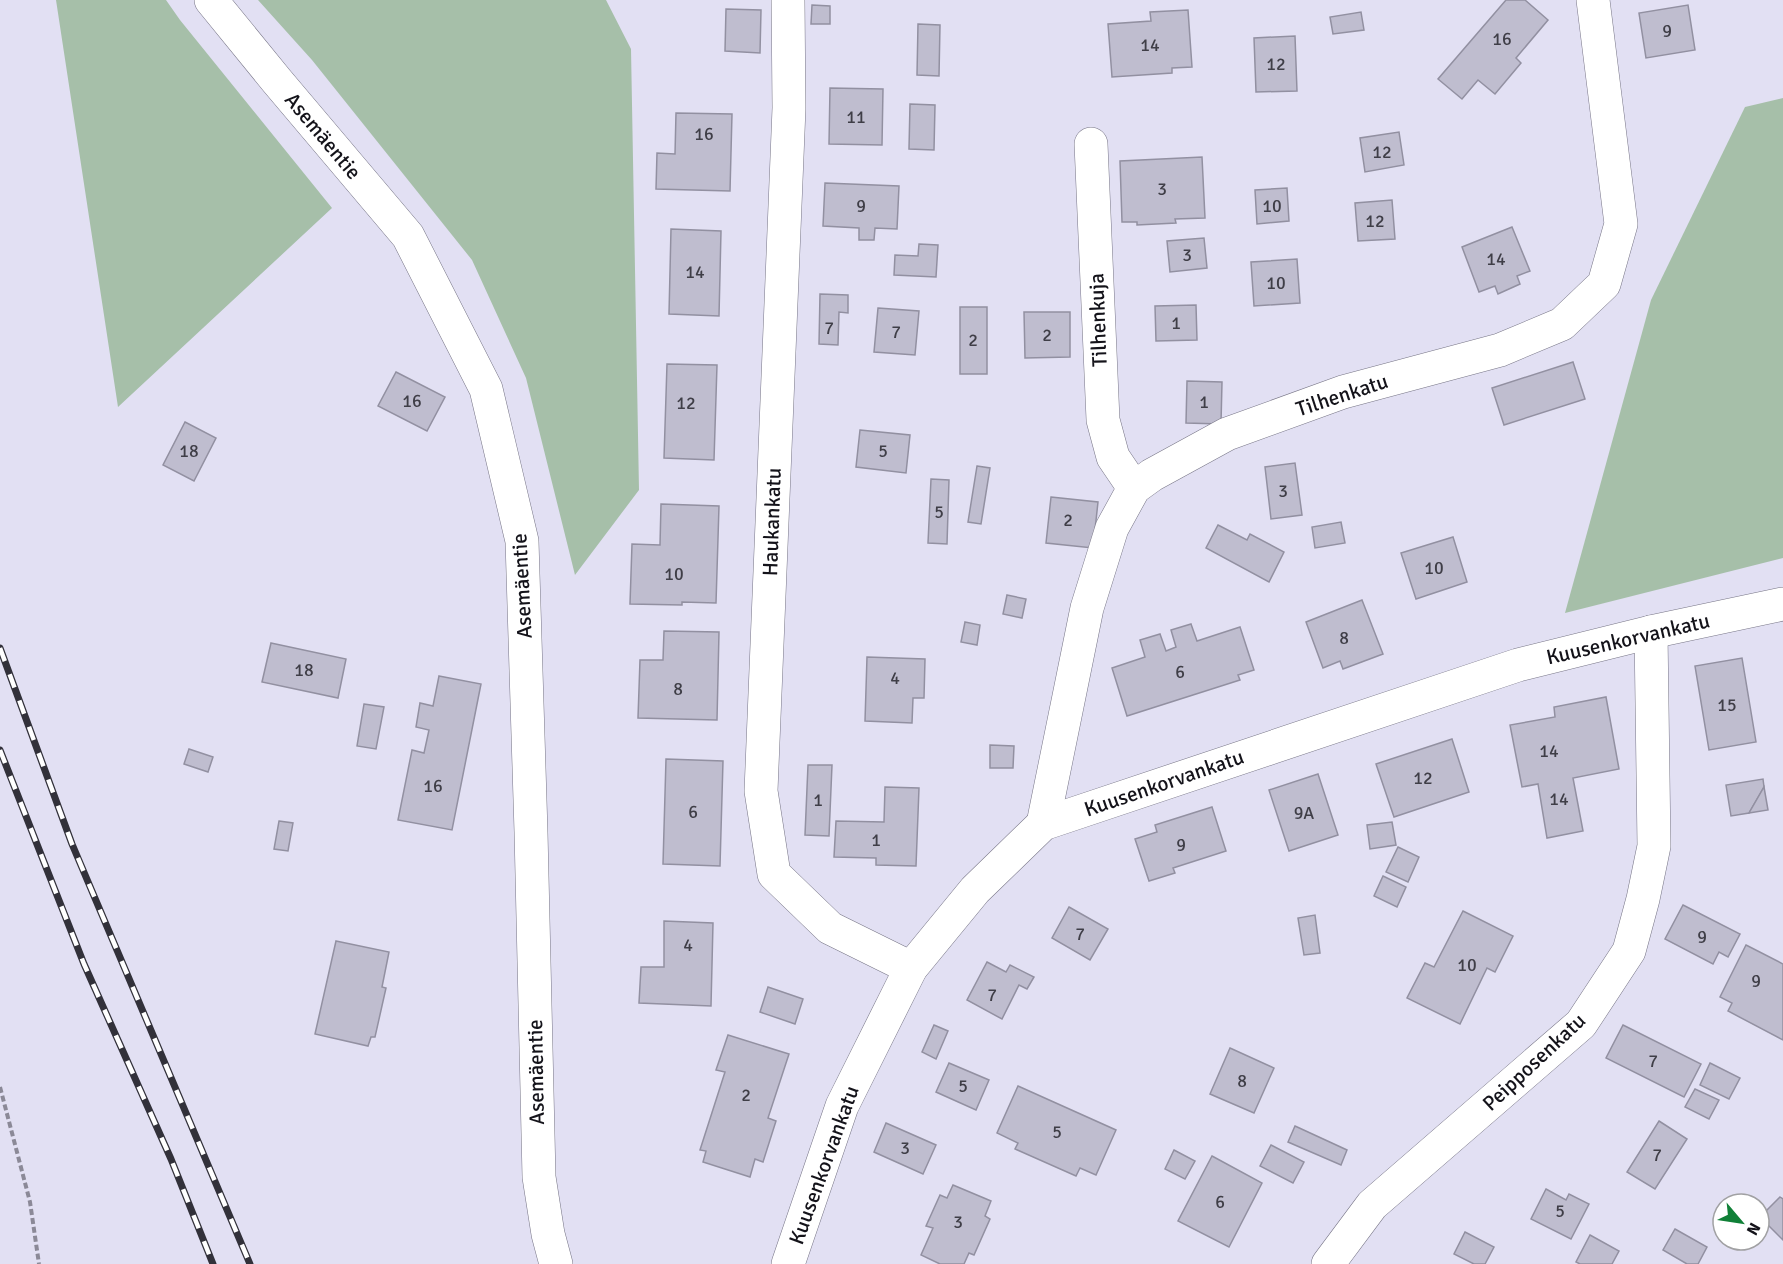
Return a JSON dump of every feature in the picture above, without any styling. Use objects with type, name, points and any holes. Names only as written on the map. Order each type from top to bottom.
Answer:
[{"type":"street","name":"Asemäentie","points":[[212,0],[408,236],[486,389],[522,541],[539,1177],[548,1234],[556,1264]]},
{"type":"street","name":"Haukankatu","points":[[788,0],[789,108],[760,791],[774,874],[830,928],[911,968]]},
{"type":"street","name":"Tilhenkatu","points":[[1043,824],[1088,608],[1112,528],[1134,488],[1152,475],[1227,435],[1343,392],[1500,350],[1562,324],[1604,284],[1621,224],[1593,0]]},
{"type":"street","name":"Tilhenkuja","points":[[1091,144],[1103,420],[1113,457],[1134,488]]},
{"type":"street","name":"Kuusenkorvankatu","points":[[788,1264],[842,1106],[911,968],[975,890],[1043,824],[1518,664],[1651,632],[1783,604]]},
{"type":"street","name":"Peipposenkatu","points":[[1328,1264],[1372,1205],[1581,1024],[1629,951],[1654,846],[1651,632]]},
{"type":"path","points":[[0,1087],[30,1202],[39,1264]]},
{"type":"green space","points":[[56,0],[166,0],[332,208],[118,407]]},
{"type":"green space","points":[[258,0],[606,0],[631,49],[639,490],[575,575],[526,378],[472,260],[312,60]]},
{"type":"green space","points":[[1783,98],[1783,558],[1565,613],[1651,300],[1745,107]]},
{"type":"building","points":[[1506,0],[1525,0],[1548,20],[1516,58],[1521,63],[1495,94],[1478,80],[1462,99],[1438,79]]},
{"type":"building","points":[[812,5],[830,6],[830,24],[811,24]]},
{"type":"building","points":[[1688,5],[1695,50],[1646,58],[1639,13]]},
{"type":"building","points":[[726,9],[761,10],[760,53],[725,51]]},
{"type":"building","points":[[1188,10],[1192,67],[1172,68],[1172,73],[1112,77],[1108,24],[1151,21],[1150,12]]},
{"type":"building","points":[[1361,12],[1364,30],[1333,34],[1330,17]]},
{"type":"building","points":[[918,24],[940,25],[939,76],[917,75]]},
{"type":"building","points":[[1295,36],[1297,91],[1256,92],[1254,38]]},
{"type":"building","points":[[830,88],[883,89],[882,145],[829,144]]},
{"type":"building","points":[[910,104],[935,105],[934,150],[909,149]]},
{"type":"building","points":[[676,113],[732,114],[730,191],[656,189],[657,153],[675,154]]},
{"type":"building","points":[[1399,132],[1404,165],[1365,172],[1360,138]]},
{"type":"building","points":[[1202,157],[1205,218],[1175,219],[1176,223],[1137,225],[1137,222],[1122,222],[1120,161]]},
{"type":"building","points":[[825,183],[899,186],[897,229],[875,228],[874,240],[859,240],[859,228],[823,226]]},
{"type":"building","points":[[1287,188],[1289,221],[1257,224],[1255,190]]},
{"type":"building","points":[[1392,200],[1395,239],[1358,241],[1355,203]]},
{"type":"building","points":[[1512,227],[1530,271],[1517,276],[1520,284],[1498,294],[1495,286],[1479,292],[1462,247]]},
{"type":"building","points":[[671,229],[721,231],[719,316],[669,314]]},
{"type":"building","points":[[1204,238],[1207,268],[1170,272],[1167,241]]},
{"type":"building","points":[[919,244],[938,245],[936,277],[894,275],[895,255],[918,256]]},
{"type":"building","points":[[1297,259],[1300,303],[1254,306],[1251,262]]},
{"type":"building","points":[[820,294],[848,295],[848,313],[839,312],[838,345],[819,344]]},
{"type":"building","points":[[1196,305],[1197,340],[1156,341],[1155,306]]},
{"type":"building","points":[[960,307],[987,307],[987,374],[960,374]]},
{"type":"building","points":[[878,308],[919,311],[915,355],[874,352]]},
{"type":"building","points":[[1024,312],[1070,312],[1070,357],[1025,358]]},
{"type":"building","points":[[1573,362],[1585,399],[1504,425],[1492,388]]},
{"type":"building","points":[[667,364],[717,365],[714,460],[664,458]]},
{"type":"building","points":[[396,372],[445,397],[427,431],[378,406]]},
{"type":"building","points":[[1187,381],[1222,382],[1221,424],[1186,423]]},
{"type":"building","points":[[185,422],[216,438],[194,481],[163,465]]},
{"type":"building","points":[[860,430],[910,435],[906,473],[856,467]]},
{"type":"building","points":[[1295,463],[1302,515],[1271,519],[1265,467]]},
{"type":"building","points":[[977,466],[990,468],[981,524],[968,522]]},
{"type":"building","points":[[931,479],[949,480],[947,544],[928,543]]},
{"type":"building","points":[[1051,497],[1098,502],[1093,548],[1046,543]]},
{"type":"building","points":[[661,504],[719,506],[716,603],[630,604],[632,544],[660,545]]},
{"type":"building","points":[[1341,522],[1345,543],[1315,548],[1312,527]]},
{"type":"building","points":[[1218,525],[1247,540],[1250,534],[1284,552],[1269,582],[1206,548]]},
{"type":"building","points":[[1453,537],[1467,582],[1416,599],[1401,553]]},
{"type":"building","points":[[1007,595],[1026,599],[1022,618],[1003,614]]},
{"type":"building","points":[[1362,600],[1383,654],[1343,669],[1340,661],[1323,668],[1306,622]]},
{"type":"building","points":[[965,622],[980,625],[977,645],[961,642]]},
{"type":"building","points":[[1191,624],[1197,641],[1240,627],[1254,670],[1238,675],[1240,680],[1127,716],[1112,668],[1145,657],[1140,640],[1160,634],[1166,651],[1176,647],[1171,630]]},
{"type":"building","points":[[664,631],[719,632],[717,720],[638,718],[640,660],[663,660]]},
{"type":"building","points":[[271,643],[346,659],[338,698],[262,682]]},
{"type":"building","points":[[867,657],[925,659],[924,698],[913,698],[912,723],[865,721]]},
{"type":"building","points":[[1742,658],[1756,742],[1709,750],[1695,666]]},
{"type":"building","points":[[439,676],[481,684],[452,830],[398,820],[412,750],[424,753],[429,730],[416,727],[420,703],[433,706]]},
{"type":"building","points":[[1606,697],[1619,769],[1573,778],[1583,831],[1547,838],[1538,784],[1522,787],[1510,725],[1555,717],[1554,707]]},
{"type":"building","points":[[364,704],[384,707],[376,749],[357,746]]},
{"type":"building","points":[[1452,739],[1469,792],[1394,817],[1376,764]]},
{"type":"building","points":[[990,745],[1014,746],[1013,768],[990,768]]},
{"type":"building","points":[[189,749],[213,757],[208,772],[184,764]]},
{"type":"building","points":[[666,759],[723,761],[720,866],[663,864]]},
{"type":"building","points":[[808,765],[832,765],[829,836],[805,835]]},
{"type":"building","points":[[1318,774],[1338,835],[1289,851],[1269,790]]},
{"type":"building","points":[[1763,779],[1764,787],[1749,813],[1731,816],[1726,785]]},
{"type":"building","points":[[885,787],[919,788],[916,866],[876,865],[876,858],[834,857],[836,821],[884,822]]},
{"type":"building","points":[[1764,787],[1768,810],[1749,813]]},
{"type":"building","points":[[1212,807],[1226,851],[1173,868],[1175,873],[1149,881],[1135,839],[1157,832],[1155,825]]},
{"type":"building","points":[[279,821],[293,823],[288,851],[274,849]]},
{"type":"building","points":[[1392,822],[1396,845],[1370,849],[1367,825]]},
{"type":"building","points":[[1398,847],[1419,857],[1408,882],[1386,872]]},
{"type":"building","points":[[1383,876],[1406,887],[1397,907],[1374,896]]},
{"type":"building","points":[[1683,905],[1740,934],[1728,957],[1719,952],[1713,964],[1665,939]]},
{"type":"building","points":[[1069,907],[1108,929],[1090,960],[1052,938]]},
{"type":"building","points":[[1463,911],[1513,936],[1495,972],[1487,968],[1460,1024],[1407,998],[1425,963],[1434,967]]},
{"type":"building","points":[[1315,915],[1320,953],[1304,955],[1298,918]]},
{"type":"building","points":[[664,921],[713,923],[711,1006],[639,1003],[641,967],[664,967]]},
{"type":"building","points":[[336,941],[389,952],[382,987],[386,988],[375,1037],[371,1037],[368,1046],[315,1034]]},
{"type":"building","points":[[1746,945],[1783,964],[1783,1040],[1728,1011],[1732,1003],[1720,997]]},
{"type":"building","points":[[987,962],[1006,972],[1010,965],[1034,977],[1027,989],[1019,985],[1002,1019],[967,1000]]},
{"type":"building","points":[[768,987],[803,999],[795,1024],[760,1012]]},
{"type":"building","points":[[934,1025],[948,1031],[936,1059],[922,1052]]},
{"type":"building","points":[[1623,1025],[1701,1064],[1684,1097],[1606,1058]]},
{"type":"building","points":[[728,1035],[789,1054],[768,1118],[776,1121],[763,1162],[755,1159],[750,1177],[703,1162],[706,1151],[700,1150],[725,1072],[716,1070]]},
{"type":"building","points":[[1230,1048],[1274,1068],[1254,1113],[1210,1094]]},
{"type":"building","points":[[949,1063],[989,1080],[976,1110],[936,1092]]},
{"type":"building","points":[[1710,1063],[1740,1078],[1729,1099],[1700,1085]]},
{"type":"building","points":[[1018,1086],[1116,1130],[1096,1175],[1080,1168],[1076,1176],[1015,1149],[1018,1143],[997,1133]]},
{"type":"building","points":[[1695,1089],[1719,1100],[1709,1119],[1685,1107]]},
{"type":"building","points":[[1659,1121],[1687,1139],[1655,1189],[1627,1172]]},
{"type":"building","points":[[886,1123],[936,1145],[923,1174],[874,1152]]},
{"type":"building","points":[[1295,1126],[1347,1150],[1341,1165],[1288,1142]]},
{"type":"building","points":[[1271,1145],[1304,1162],[1293,1183],[1260,1166]]},
{"type":"building","points":[[1174,1150],[1195,1161],[1185,1179],[1165,1169]]},
{"type":"building","points":[[1212,1156],[1262,1183],[1229,1247],[1178,1221]]},
{"type":"building","points":[[953,1185],[991,1201],[985,1216],[990,1219],[974,1255],[969,1253],[964,1264],[940,1264],[921,1255],[933,1228],[926,1226],[940,1195],[947,1198]]},
{"type":"building","points":[[1546,1189],[1566,1200],[1569,1194],[1589,1204],[1571,1239],[1531,1219]]},
{"type":"building","points":[[1780,1197],[1783,1199],[1783,1240],[1771,1228],[1771,1206]]},
{"type":"building","points":[[1675,1229],[1707,1247],[1698,1264],[1687,1264],[1663,1250]]},
{"type":"building","points":[[1465,1232],[1494,1247],[1485,1264],[1474,1264],[1454,1254]]},
{"type":"building","points":[[1590,1235],[1619,1251],[1612,1264],[1576,1262]]},
{"type":"railway","points":[[0,648],[72,844],[250,1264]]},
{"type":"railway","points":[[0,750],[84,964],[171,1159],[213,1264]]}]
